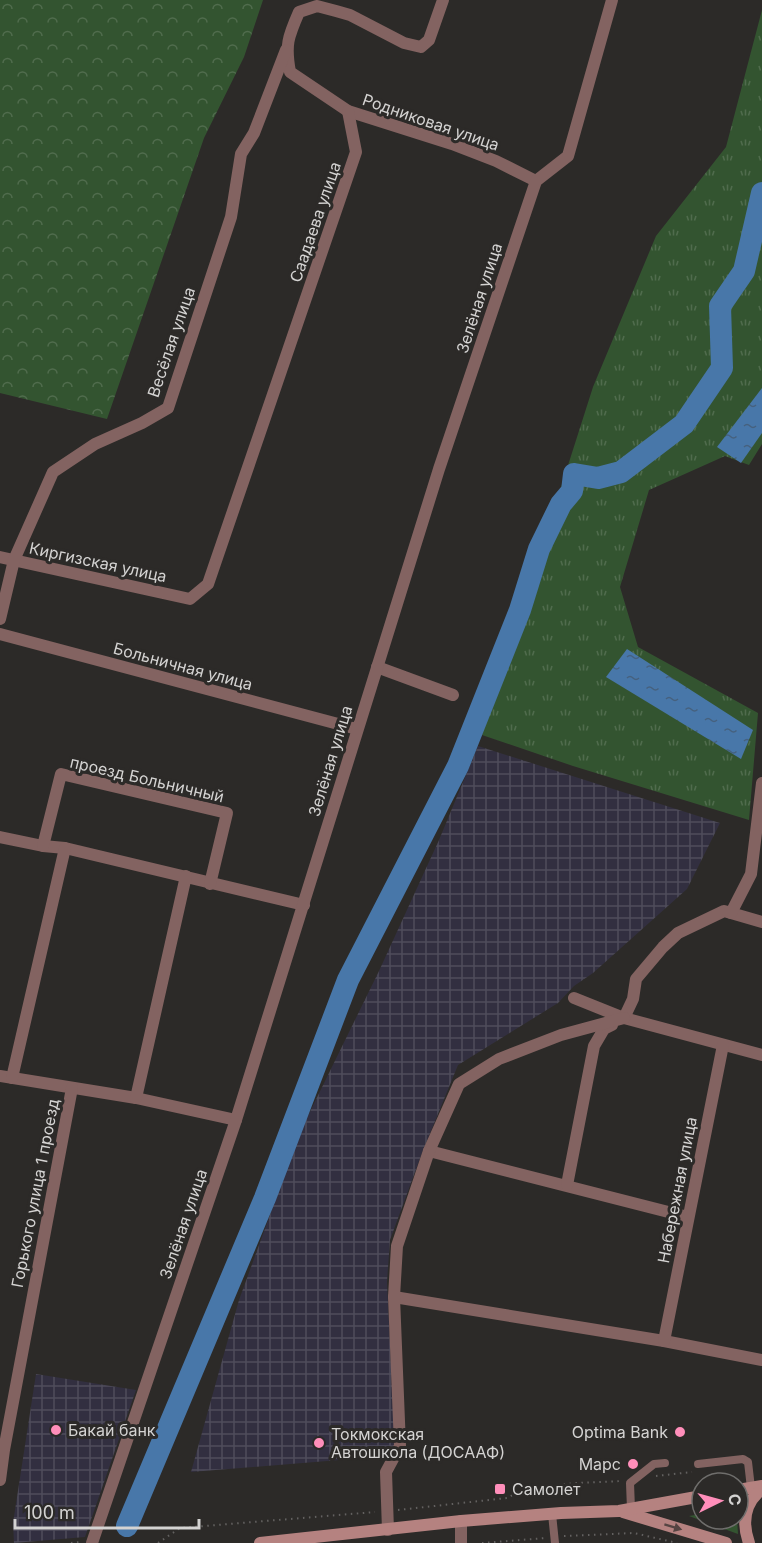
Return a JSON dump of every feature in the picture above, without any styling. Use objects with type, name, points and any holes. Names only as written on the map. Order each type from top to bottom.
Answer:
[{"type":"main road","points":[[749,1543],[744,1525],[753,1488]]},
{"type":"main road","points":[[260,1543],[336,1539],[461,1521],[625,1510],[690,1499]]},
{"type":"main road","points":[[625,1510],[726,1543]]},
{"type":"street","points":[[314,0],[299,12],[290,32],[286,50],[290,72],[348,111]]},
{"type":"street","points":[[299,12],[317,6],[343,13],[404,43],[421,46],[429,40],[442,0]]},
{"type":"street","points":[[536,182],[568,156],[612,0]]},
{"type":"street","name":"Весёлая улица","points":[[0,619],[14,560],[53,472],[95,444],[142,423],[168,408],[231,217],[241,154],[254,133],[286,50]]},
{"type":"street","name":"Родниковая улица","points":[[348,111],[452,144],[496,161],[536,182]]},
{"type":"street","name":"Саадаева улица","points":[[190,599],[208,584],[356,152],[348,111]]},
{"type":"street","name":"Зелёная улица","points":[[92,1543],[236,1120],[440,469],[536,182]]},
{"type":"street","name":"Киргизская улица","points":[[0,556],[190,599]]},
{"type":"street","name":"Больничная улица","points":[[0,634],[357,729]]},
{"type":"street","points":[[377,667],[453,694]]},
{"type":"street","name":"проезд Больничный","points":[[43,846],[61,774],[90,779],[227,813],[210,884]]},
{"type":"street","points":[[731,913],[750,874],[762,783]]},
{"type":"street","points":[[0,837],[65,848],[304,905]]},
{"type":"street","points":[[65,848],[6,1077],[136,1098],[236,1120]]},
{"type":"street","points":[[136,1098],[186,876]]},
{"type":"street","points":[[567,1185],[594,1046],[604,1029],[624,1018],[633,999],[636,979],[678,933],[724,911],[762,922]]},
{"type":"street","points":[[574,998],[624,1018],[762,1055]]},
{"type":"street","points":[[388,1530],[386,1472],[400,1446],[394,1297],[397,1246],[429,1151],[459,1084],[499,1059],[561,1035],[624,1018]]},
{"type":"street","name":"Набережная улица","points":[[664,1341],[723,1045]]},
{"type":"street","name":"Горького улица 1 проезд","points":[[0,1480],[72,1088]]},
{"type":"street","points":[[429,1151],[688,1217]]},
{"type":"street","points":[[394,1297],[664,1341],[762,1360]]},
{"type":"street","points":[[461,1521],[461,1543]]},
{"type":"lane","points":[[699,1464],[743,1459],[748,1462],[753,1488]]},
{"type":"lane","points":[[625,1510],[630,1483],[654,1464],[665,1463]]},
{"type":"lane","points":[[552,1514],[555,1540]]},
{"type":"path","points":[[158,1543],[180,1528],[387,1511],[507,1497],[518,1491],[560,1485],[690,1472]]},
{"type":"path","points":[[482,1543],[634,1533],[677,1543]]},
{"type":"shaded area","points":[[478,746],[720,823],[687,889],[593,973],[574,986],[558,1003],[458,1065],[390,1240],[387,1282],[395,1449],[391,1454],[191,1472],[239,1300],[301,1130],[379,971],[439,840]]},
{"type":"shaded area","points":[[36,1374],[136,1390],[85,1537],[14,1543],[13,1523]]},
{"type":"green space","points":[[0,0],[263,0],[244,57],[204,138],[107,419],[0,393]]},
{"type":"green space","points":[[762,10],[762,444],[749,465],[725,456],[649,490],[620,587],[638,647],[758,713],[749,820],[573,766],[482,735],[593,387],[656,236],[726,147]]},
{"type":"water","points":[[762,388],[762,433],[741,463],[717,447]]},
{"type":"water","points":[[627,649],[753,730],[741,759],[606,677]]},
{"type":"waterway","points":[[127,1526],[265,1198],[348,980],[458,766],[520,610],[539,549],[561,504],[572,491],[574,474],[598,478],[621,472],[684,424],[722,368],[720,306],[744,271],[762,193]]},
{"type":"place","name":"Бакай банк","points":[[56,1430]]},
{"type":"place","name":"Optima Bank","points":[[680,1432]]},
{"type":"place","name":"Токмокская Автошкола (ДОСААФ)","points":[[319,1443]]},
{"type":"place","name":"Марс","points":[[633,1464]]},
{"type":"place","name":"Самолет","points":[[500,1489]]}]
